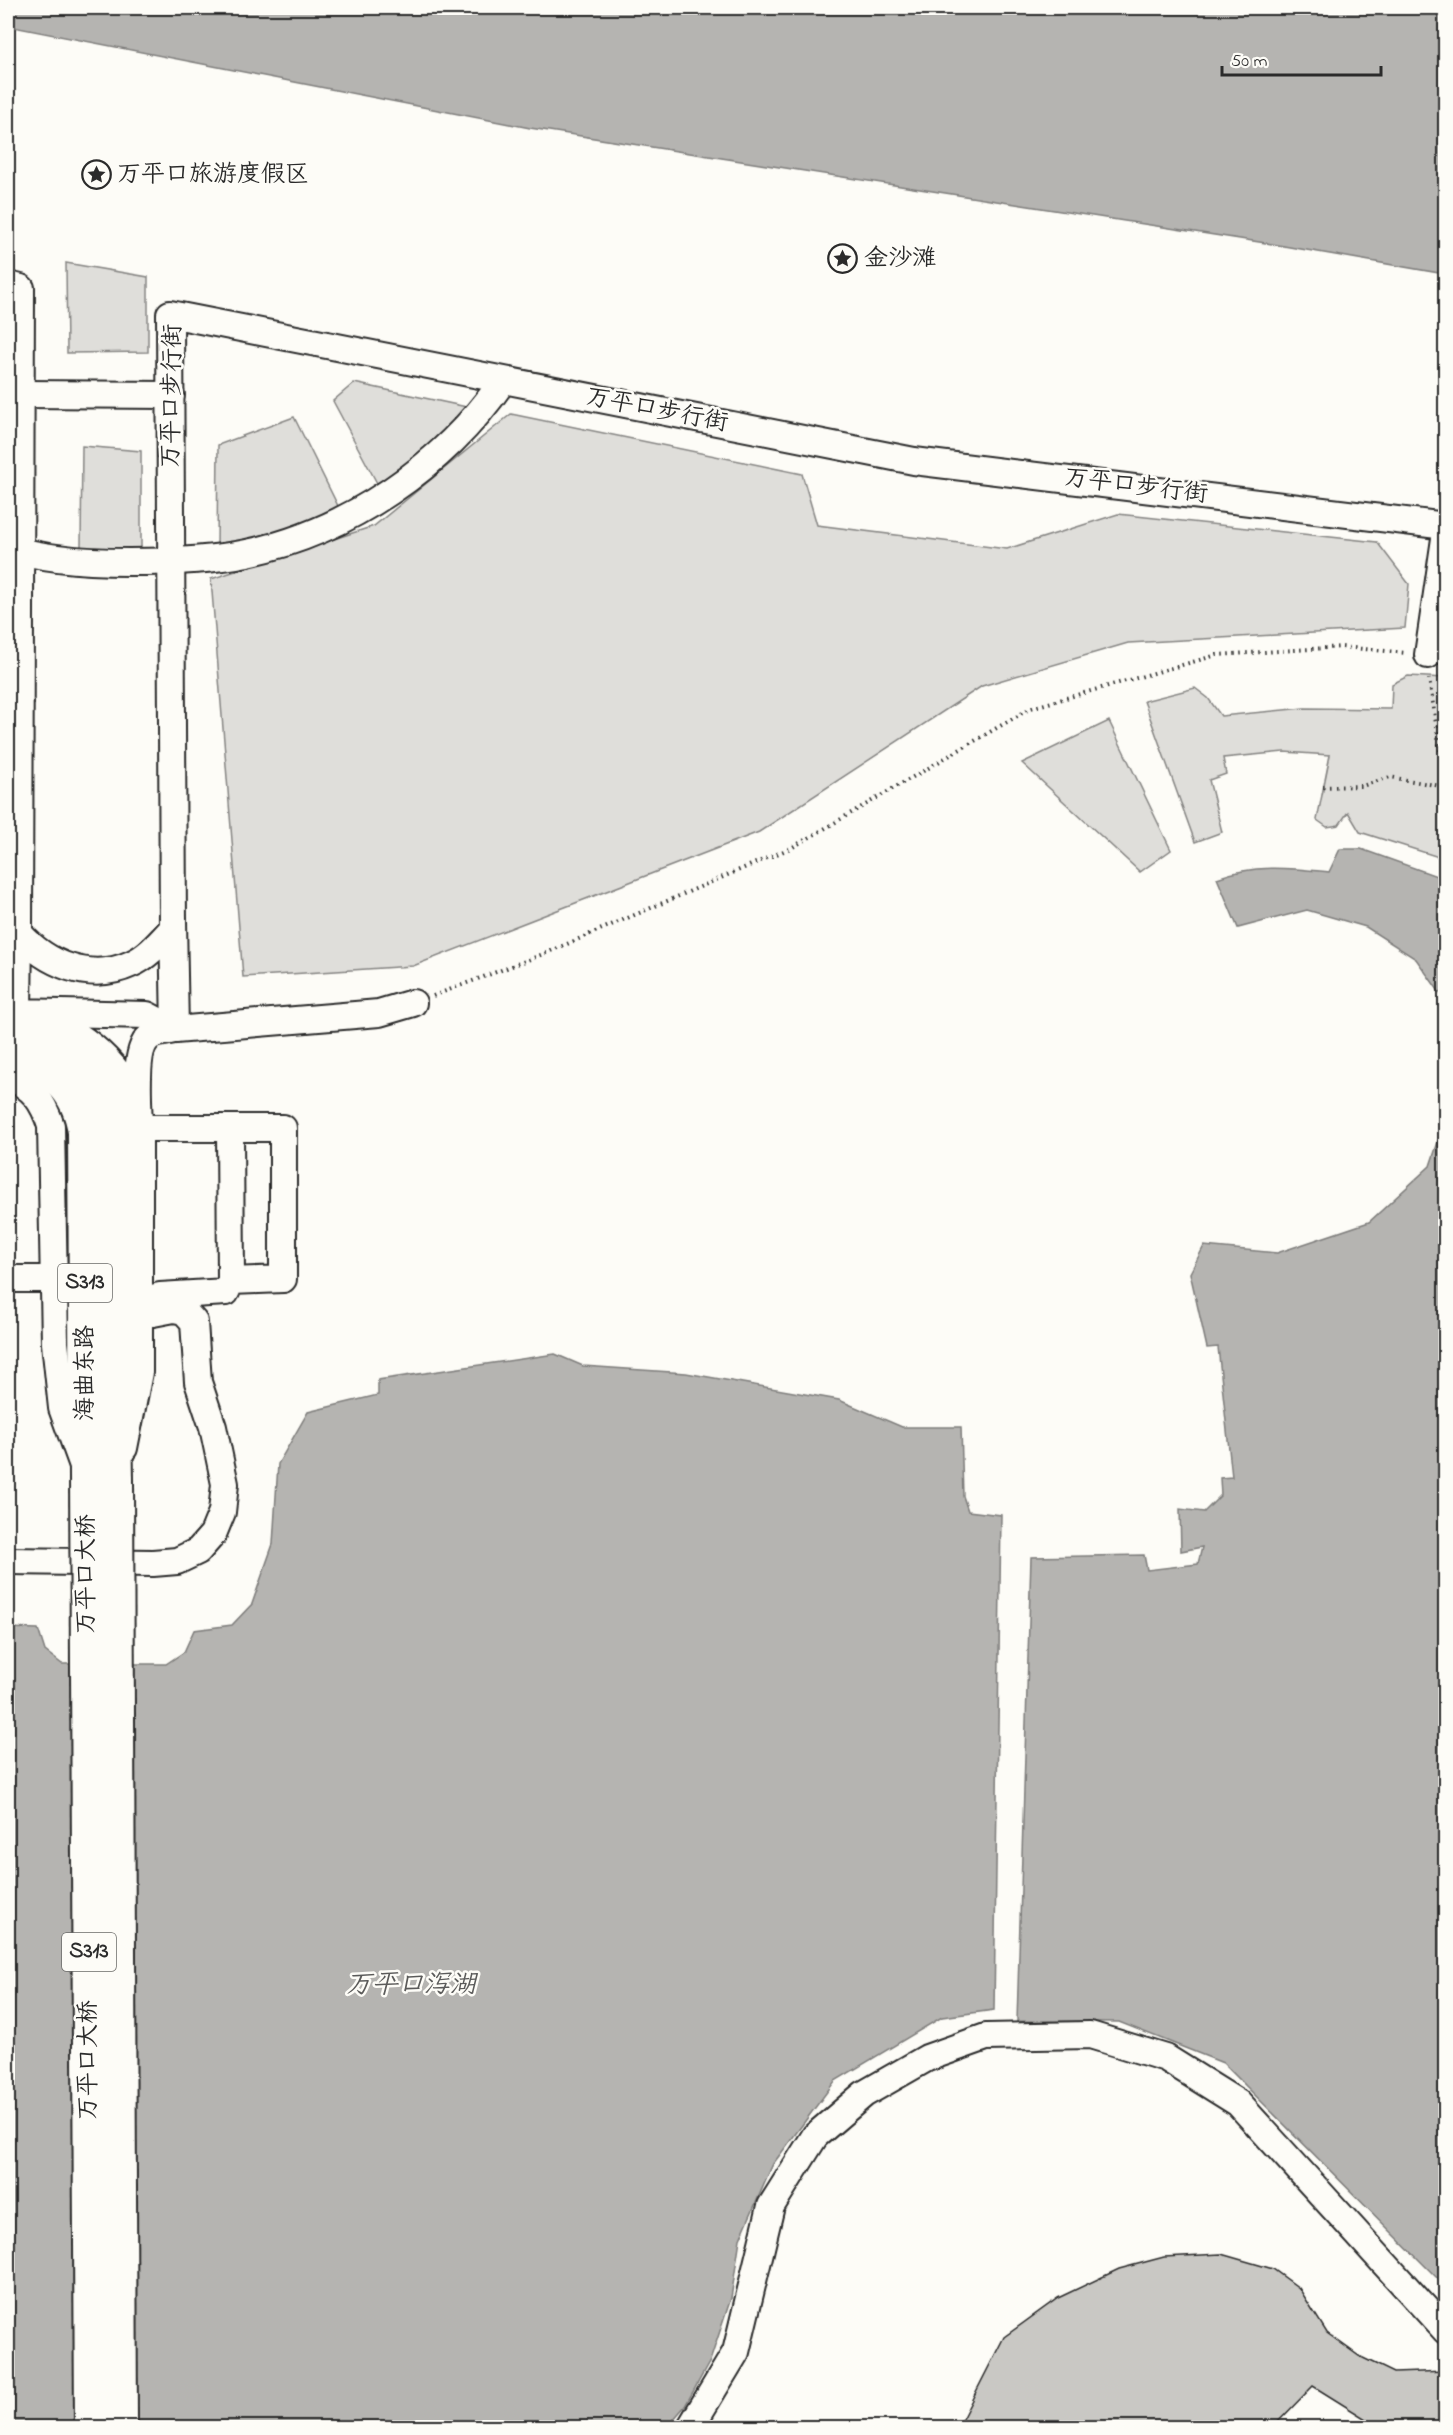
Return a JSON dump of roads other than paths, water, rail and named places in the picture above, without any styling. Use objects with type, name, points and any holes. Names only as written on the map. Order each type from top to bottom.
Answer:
[{"type":"main road","name":"海曲东路","points":[[11,1020],[60,1047],[79,1062],[125,1126],[117,1480]]},
{"type":"main road","name":"海曲东路","points":[[8,1059],[20,1060],[52,1074],[71,1093],[81,1110],[84,1132],[86,1476]]},
{"type":"main road","name":"万平口大桥","points":[[86,1476],[91,2427]]},
{"type":"main road","name":"万平口大桥","points":[[117,1480],[121,2427]]},
{"type":"street","points":[[8,285],[21,288],[21,394],[14,549],[15,925],[11,1020],[147,1015],[175,1030]]},
{"type":"street","name":"万平口步行街","points":[[175,1030],[170,314],[502,382],[914,461],[1446,526]]},
{"type":"street","points":[[14,549],[96,562],[172,562],[247,553],[306,536],[354,513],[400,484],[446,447],[481,413],[502,382]]},
{"type":"street","points":[[21,394],[171,395]]},
{"type":"street","points":[[1429,667],[1446,532]]},
{"type":"street","points":[[15,925],[42,955],[65,966],[87,971],[107,971],[131,964],[154,949],[173,928],[173,920]]},
{"type":"street","points":[[117,1480],[139,1372],[140,1311],[125,1126],[144,1042],[151,1036],[175,1030],[379,1013],[413,1003]]},
{"type":"street","points":[[8,1076],[22,1083],[40,1098],[51,1126],[55,1343],[62,1408],[86,1476]]},
{"type":"street","points":[[125,1126],[283,1128],[283,1279],[231,1281]]},
{"type":"street","points":[[140,1311],[160,1296],[226,1292],[231,1281],[230,1129]]},
{"type":"street","points":[[8,1280],[55,1280]]},
{"type":"street","points":[[8,1561],[153,1563],[177,1561],[198,1551],[213,1534],[222,1512],[225,1484],[213,1427],[198,1382],[194,1322],[184,1311],[140,1311]]},
{"type":"street","points":[[690,2427],[736,2352],[771,2206],[815,2136],[864,2094],[927,2058],[986,2037],[1090,2035],[1166,2058],[1238,2103],[1446,2331]]},
{"type":"water","points":[[8,8],[1445,8],[1445,274],[1272,244],[530,128],[8,26]]},
{"type":"water","points":[[1340,849],[1361,849],[1445,879],[1445,1000],[1416,959],[1366,927],[1307,910],[1238,928],[1217,878],[1259,869],[1286,868],[1329,872]]},
{"type":"water","points":[[1445,1121],[1445,2286],[1223,2063],[1119,2022],[1017,2021],[1031,1557],[1144,1555],[1147,1570],[1198,1564],[1202,1547],[1181,1551],[1180,1509],[1204,1512],[1221,1495],[1220,1478],[1232,1477],[1218,1347],[1207,1348],[1190,1273],[1204,1246],[1277,1253],[1369,1222],[1430,1166]]},
{"type":"water","name":"万平口泻湖","points":[[555,1354],[583,1366],[686,1373],[839,1400],[902,1427],[961,1427],[963,1496],[968,1511],[1001,1515],[994,2010],[942,2017],[835,2081],[773,2164],[740,2239],[731,2298],[710,2361],[685,2406],[667,2427],[8,2428],[8,1628],[38,1629],[45,1651],[62,1664],[166,1664],[184,1652],[194,1630],[232,1625],[252,1604],[273,1544],[278,1464],[308,1412],[378,1395],[378,1380]]},
{"type":"place","name":"万平口旅游度假区","points":[[96,175]]},
{"type":"place","name":"金沙滩","points":[[843,259]]}]
